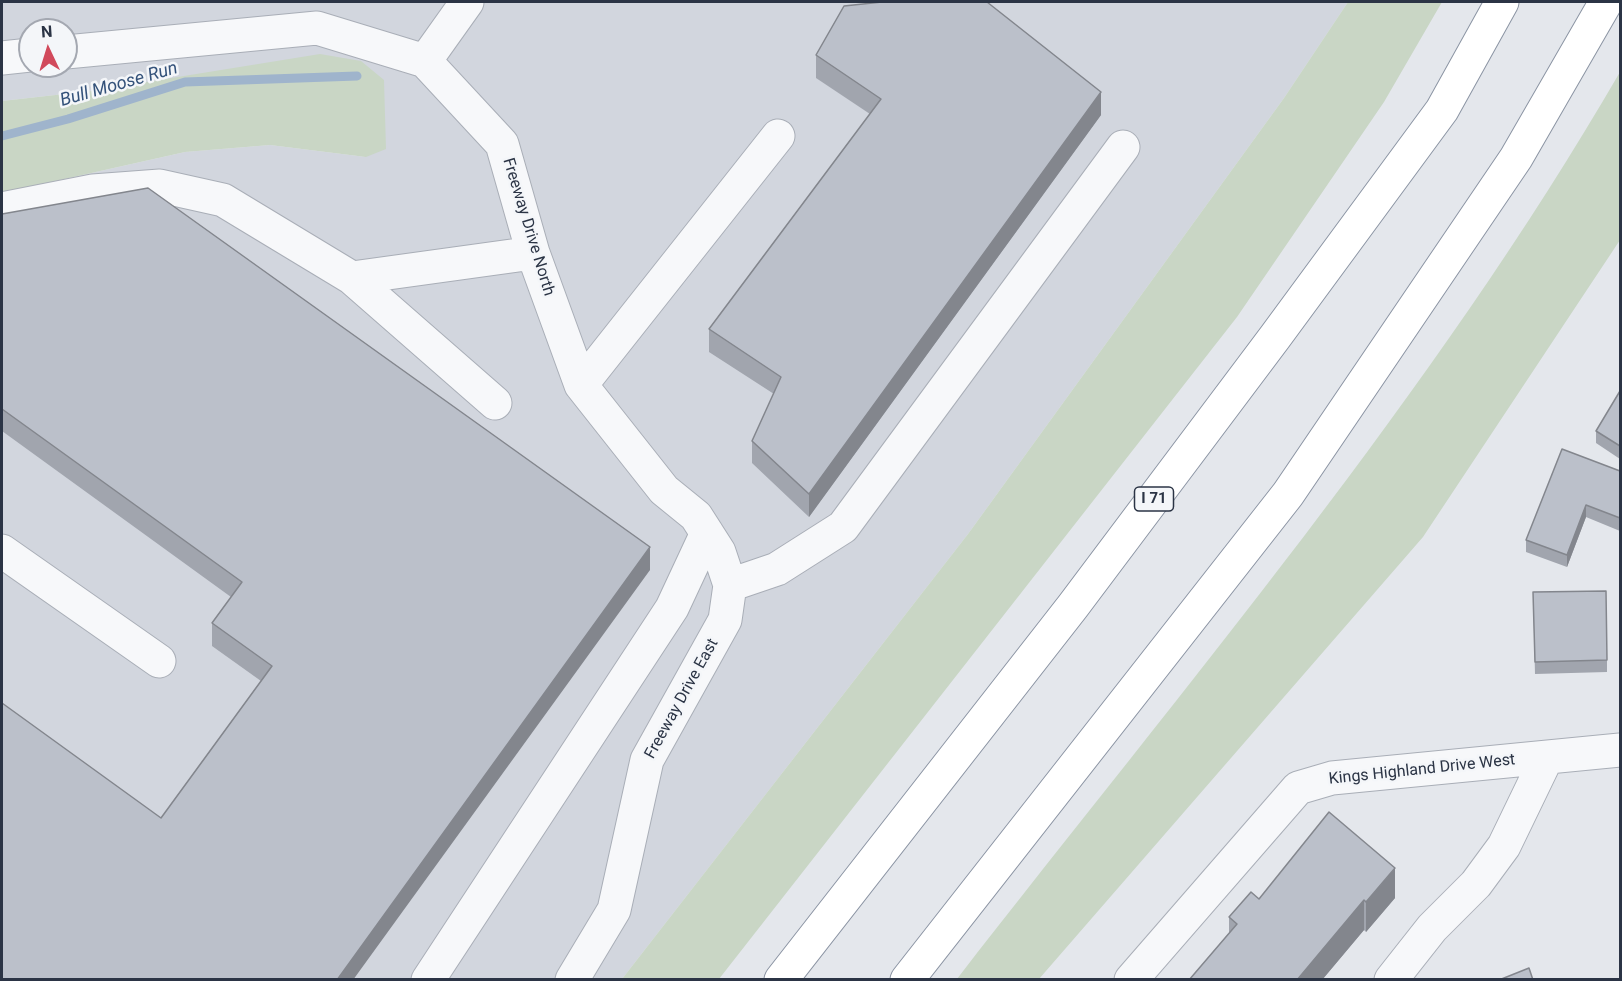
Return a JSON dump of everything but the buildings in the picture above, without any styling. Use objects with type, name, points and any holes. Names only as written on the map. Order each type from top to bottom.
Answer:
[{"type":"highway","name":"I 71","points":[[781,980],[1052,633],[1275,338],[1442,110],[1502,2]]},
{"type":"highway","points":[[907,980],[1287,494],[1516,158],[1606,2]]},
{"type":"street","points":[[78,50],[317,28],[425,60],[468,2]]},
{"type":"street","points":[[2,57],[18,56]]},
{"type":"street","name":"Freeway Drive North","points":[[425,60],[502,144],[533,254],[581,385],[663,490],[696,516],[713,543]]},
{"type":"street","points":[[581,385],[778,136]]},
{"type":"street","points":[[730,585],[777,569],[843,527],[1123,147]]},
{"type":"street","points":[[2,210],[93,191],[160,186],[222,200],[352,278],[495,403]]},
{"type":"street","points":[[352,278],[533,254]]},
{"type":"street","points":[[428,980],[713,543]]},
{"type":"street","name":"Freeway Drive East","points":[[572,980],[614,910],[647,760],[725,620],[730,585],[713,543]]},
{"type":"street","points":[[2,551],[159,661]]},
{"type":"street","name":"Kings Highland Drive West","points":[[1131,980],[1298,788],[1332,778],[1620,750]]},
{"type":"street","points":[[1391,980],[1432,928],[1476,884],[1504,846],[1547,757]]},
{"type":"shaded area","points":[[2,2],[1348,2],[1284,98],[968,534],[622,979],[2,979],[2,193],[185,152],[270,145],[366,157],[91,91],[2,101]]},
{"type":"green space","points":[[1348,2],[1442,2],[1384,102],[1237,317],[719,979],[622,979],[968,534],[1284,98]]},
{"type":"green space","points":[[320,54],[361,61],[384,80],[386,149],[366,157],[270,145],[185,152],[2,193],[2,101],[91,91]]},
{"type":"green space","points":[[1620,72],[1620,240],[1423,537],[1039,979],[957,979],[1218,648],[1388,424],[1469,309],[1547,192]]},
{"type":"waterway","name":"Bull Moose Run","points":[[2,136],[68,119],[185,82],[357,76]]}]
